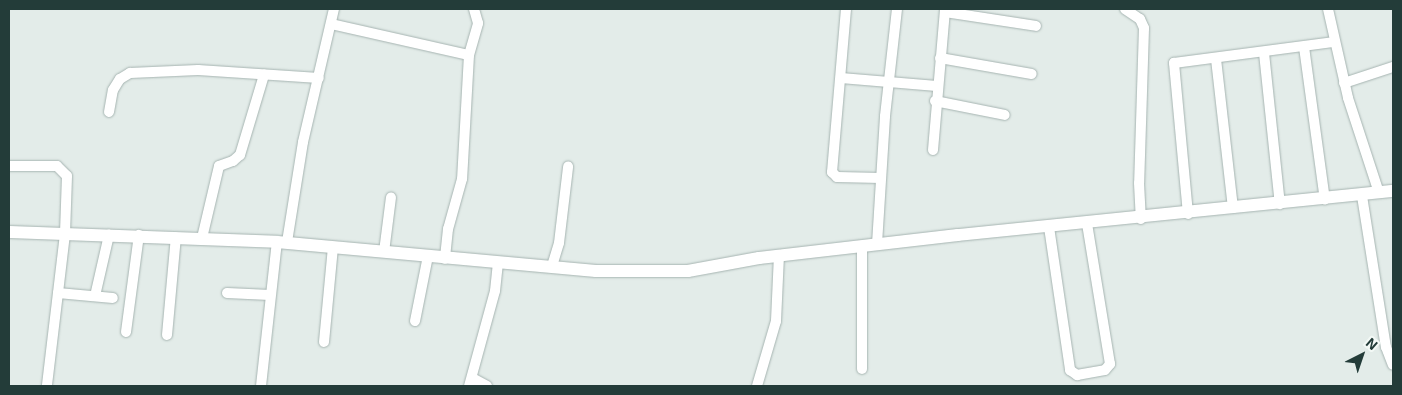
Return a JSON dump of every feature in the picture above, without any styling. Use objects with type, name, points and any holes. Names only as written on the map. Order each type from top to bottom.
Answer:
[{"type":"street","points":[[261,386],[270,295],[334,9]]},
{"type":"street","points":[[445,259],[448,229],[462,179],[469,54],[478,23],[474,9]]},
{"type":"street","points":[[846,9],[832,172],[837,177],[881,178]]},
{"type":"street","points":[[877,244],[889,81],[897,9]]},
{"type":"street","points":[[1125,9],[1140,19],[1144,28],[1139,183],[1142,219]]},
{"type":"street","points":[[1328,9],[1333,42],[1344,83],[1379,193]]},
{"type":"street","points":[[932,150],[935,101],[945,10],[1036,26]]},
{"type":"street","points":[[331,24],[469,54]]},
{"type":"street","points":[[1188,214],[1173,66],[1177,60],[1264,54],[1333,42]]},
{"type":"street","points":[[1304,47],[1325,200]]},
{"type":"street","points":[[1264,54],[1280,204]]},
{"type":"street","points":[[940,58],[1032,74]]},
{"type":"street","points":[[1216,58],[1233,208]]},
{"type":"street","points":[[1344,83],[1393,67]]},
{"type":"street","points":[[109,112],[113,90],[120,79],[130,73],[198,70],[319,78]]},
{"type":"street","points":[[202,238],[219,166],[234,161],[240,155],[264,75]]},
{"type":"street","points":[[841,78],[937,86]]},
{"type":"street","points":[[935,101],[1005,116]]},
{"type":"street","points":[[9,166],[57,166],[66,171],[65,234],[47,386]]},
{"type":"street","points":[[552,266],[559,243],[568,167]]},
{"type":"street","points":[[9,232],[139,234],[282,242],[498,263],[637,272],[688,271],[779,255],[1325,200],[1393,191]]},
{"type":"street","points":[[1362,196],[1386,347],[1393,365]]},
{"type":"street","points":[[384,252],[391,197]]},
{"type":"street","points":[[1049,227],[1070,370],[1077,375],[1105,370],[1110,364],[1087,224]]},
{"type":"street","points":[[95,296],[109,234]]},
{"type":"street","points":[[126,332],[139,234]]},
{"type":"street","points":[[167,335],[176,237]]},
{"type":"street","points":[[862,246],[862,369]]},
{"type":"street","points":[[324,342],[333,247]]},
{"type":"street","points":[[757,386],[776,321],[779,255]]},
{"type":"street","points":[[416,321],[428,256]]},
{"type":"street","points":[[487,386],[470,382],[495,291],[498,263]]},
{"type":"street","points":[[58,293],[113,298]]},
{"type":"street","points":[[227,293],[270,295]]}]
